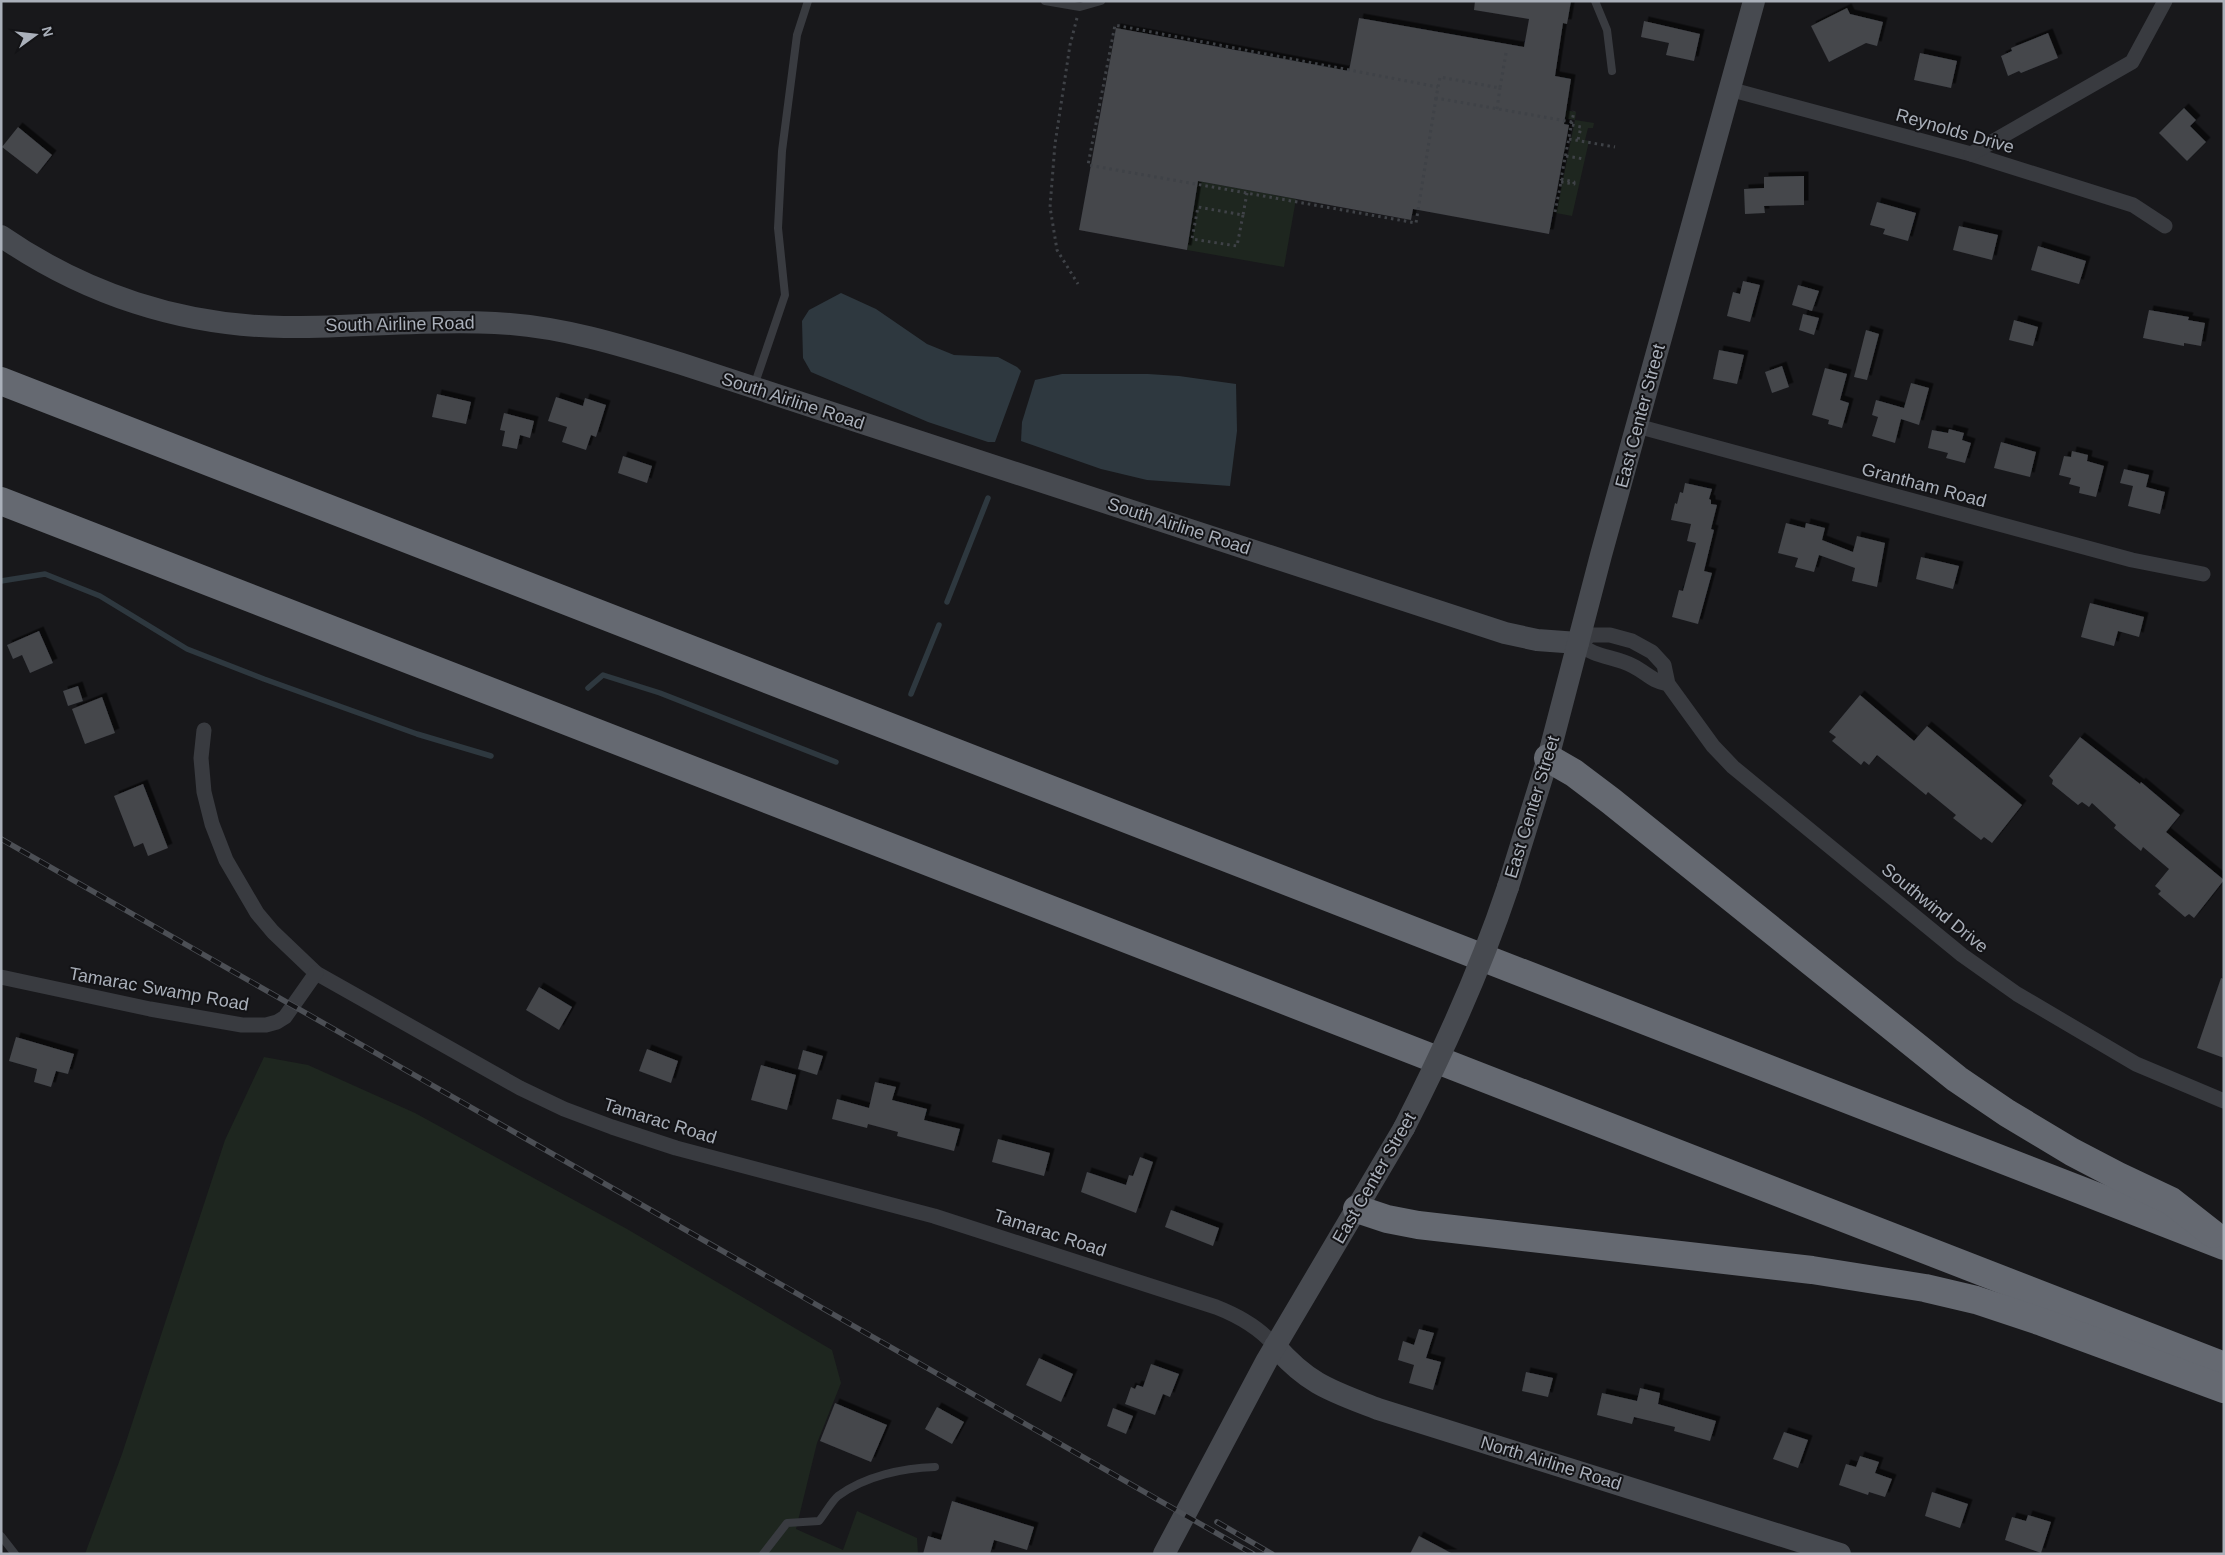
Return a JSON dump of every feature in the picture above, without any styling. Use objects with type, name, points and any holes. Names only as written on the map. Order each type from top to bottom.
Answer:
[{"type":"highway","points":[[1,380],[2224,1245]]},
{"type":"highway","points":[[1,500],[2224,1366]]},
{"type":"highway","points":[[1548,758],[1574,773],[1611,801],[1957,1079],[2006,1113],[2072,1152],[2171,1201],[2224,1245]]},
{"type":"highway","points":[[1358,1209],[1387,1219],[1418,1225],[1812,1270],[1925,1288],[1976,1300],[2042,1322],[2224,1389]]},
{"type":"main road","name":"East Center Street","points":[[1164,1554],[1275,1346],[1358,1209],[1404,1128],[1445,1046],[1466,998],[1508,887],[1548,758],[1754,1]]},
{"type":"main road","name":"South Airline Road","points":[[1,236],[42,262],[86,284],[132,302],[182,316],[227,324],[277,327],[423,322],[521,324],[596,339],[754,388],[1505,634],[1537,640],[1578,643]]},
{"type":"main road","name":"North Airline Road","points":[[1275,1346],[1297,1370],[1312,1381],[1333,1392],[1378,1409],[1840,1554]]},
{"type":"street","points":[[1971,154],[2132,62],[2165,1]]},
{"type":"street","name":"Reynolds Drive","points":[[1729,89],[1971,154],[2133,205],[2164,226]]},
{"type":"street","name":"Grantham Road","points":[[1637,426],[2132,560],[2203,574]]},
{"type":"street","name":"Southwind Drive","points":[[1668,684],[1654,681],[1638,668],[1626,662],[1590,653],[1578,643],[1591,635],[1604,635],[1643,646],[1660,659],[1664,665],[1668,684],[1714,746],[1733,767],[1962,955],[2017,994],[2127,1059],[2224,1102]]},
{"type":"street","name":"Tamarac Road","points":[[204,730],[202,758],[204,792],[212,824],[226,860],[257,913],[273,932],[316,973],[520,1088],[564,1109],[676,1148],[934,1216],[1216,1307],[1249,1322],[1261,1331],[1275,1346]]},
{"type":"street","name":"Tamarac Swamp Road","points":[[1,977],[150,1009],[242,1025],[266,1025],[278,1022],[284,1017],[316,973]]},
{"type":"lane","points":[[754,388],[785,295],[778,228],[782,151],[797,35],[808,1]]},
{"type":"lane","points":[[1045,1],[1080,7],[1100,1]]},
{"type":"lane","points":[[1595,1],[1607,30],[1612,70]]},
{"type":"lane","points":[[763,1554],[786,1523],[819,1521],[837,1497],[867,1480],[913,1468],[935,1467]]},
{"type":"lane","points":[[1,1536],[15,1554]]},
{"type":"path","points":[[1078,284],[1057,250],[1050,207],[1055,144],[1070,45],[1080,7]]},
{"type":"path","points":[[1438,87],[1115,25],[1088,165],[1416,223],[1440,78],[1500,88]]},
{"type":"path","points":[[1497,109],[1506,53]]},
{"type":"path","points":[[1436,98],[1572,124],[1581,127],[1578,140]]},
{"type":"path","points":[[1555,212],[1574,111]]},
{"type":"path","points":[[1569,139],[1615,147]]},
{"type":"path","points":[[1566,156],[1584,159]]},
{"type":"path","points":[[1243,215],[1198,207],[1192,239],[1237,246],[1243,215],[1246,193]]},
{"type":"shaded area","points":[[1510,100],[1576,112],[1575,120],[1508,109]]},
{"type":"shaded area","points":[[1575,120],[1594,123],[1593,128],[1588,128],[1585,140],[1589,141],[1572,216],[1556,213]]},
{"type":"shaded area","points":[[1198,181],[1296,199],[1284,267],[1187,250]]},
{"type":"shaded area","points":[[841,293],[876,309],[927,344],[954,355],[998,357],[1017,367],[1021,371],[995,442],[988,442],[928,422],[811,372],[803,358],[802,321],[809,310]]},
{"type":"shaded area","points":[[1062,374],[1148,374],[1179,376],[1236,384],[1237,431],[1230,486],[1147,480],[1101,469],[1021,441],[1022,422],[1035,380]]},
{"type":"shaded area","points":[[264,1057],[308,1065],[415,1113],[627,1229],[832,1350],[841,1383],[817,1443],[796,1529],[843,1550],[857,1511],[917,1538],[918,1554],[85,1554],[122,1454],[225,1140]]},
{"type":"building","points":[[1475,1],[1571,1],[1567,24],[1563,23],[1555,76],[1571,79],[1564,124],[1569,125],[1549,234],[1413,209],[1411,220],[1198,181],[1187,250],[1079,230],[1116,28],[1349,71],[1359,18],[1524,47],[1529,19],[1474,10]]},
{"type":"building","points":[[1847,8],[1850,14],[1883,22],[1877,46],[1866,43],[1829,62],[1811,26]]},
{"type":"building","points":[[1644,21],[1700,34],[1694,61],[1666,55],[1669,43],[1641,37]]},
{"type":"building","points":[[2048,33],[2058,58],[2021,73],[2019,71],[2008,76],[2001,56],[2012,51],[2011,48]]},
{"type":"building","points":[[1920,53],[1957,61],[1951,88],[1914,80]]},
{"type":"building","points":[[2184,108],[2196,120],[2190,126],[2206,142],[2187,161],[2159,133]]},
{"type":"building","points":[[18,127],[52,155],[37,174],[2,147]]},
{"type":"building","points":[[1804,176],[1804,205],[1764,206],[1765,213],[1745,214],[1744,189],[1764,188],[1764,177]]},
{"type":"building","points":[[1877,202],[1916,213],[1908,241],[1883,234],[1885,229],[1870,225]]},
{"type":"building","points":[[1959,226],[1998,235],[1992,260],[1953,250]]},
{"type":"building","points":[[2038,246],[2086,261],[2079,284],[2031,270]]},
{"type":"building","points":[[1743,281],[1760,285],[1750,322],[1727,316],[1733,292],[1740,294]]},
{"type":"building","points":[[1798,285],[1819,291],[1812,311],[1792,305]]},
{"type":"building","points":[[2149,310],[2189,317],[2188,320],[2205,323],[2201,346],[2184,343],[2184,346],[2143,338]]},
{"type":"building","points":[[1803,314],[1819,318],[1814,335],[1799,330]]},
{"type":"building","points":[[2014,320],[2038,327],[2033,346],[2009,340]]},
{"type":"building","points":[[1866,330],[1879,334],[1867,380],[1854,377]]},
{"type":"building","points":[[1719,350],[1744,355],[1737,384],[1713,379]]},
{"type":"building","points":[[1782,366],[1789,387],[1772,393],[1765,372]]},
{"type":"building","points":[[1825,368],[1847,374],[1840,400],[1849,403],[1842,428],[1828,424],[1829,420],[1812,415]]},
{"type":"building","points":[[1911,383],[1929,388],[1919,425],[1901,419],[1895,443],[1872,436],[1878,417],[1872,415],[1876,400],[1904,408]]},
{"type":"building","points":[[437,394],[471,402],[466,424],[432,417]]},
{"type":"building","points":[[556,397],[583,406],[585,398],[606,405],[596,437],[591,435],[586,450],[562,442],[567,427],[548,421]]},
{"type":"building","points":[[504,413],[534,421],[530,438],[520,435],[517,449],[502,446],[505,431],[500,430]]},
{"type":"building","points":[[1949,429],[1964,433],[1962,440],[1971,443],[1965,463],[1946,458],[1948,453],[1928,448],[1932,430],[1948,433]]},
{"type":"building","points":[[2001,442],[2036,452],[2030,477],[1994,468]]},
{"type":"building","points":[[2072,451],[2088,455],[2087,461],[2104,466],[2096,497],[2079,493],[2080,487],[2069,484],[2071,478],[2059,475],[2064,456],[2071,457]]},
{"type":"building","points":[[623,456],[652,466],[647,483],[618,473]]},
{"type":"building","points":[[2124,469],[2149,475],[2146,487],[2165,492],[2160,514],[2128,506],[2133,486],[2120,483]]},
{"type":"building","points":[[1685,483],[1712,489],[1709,499],[1711,504],[1717,505],[1711,529],[1714,530],[1704,571],[1712,573],[1698,624],[1672,617],[1679,590],[1683,591],[1696,543],[1687,541],[1691,524],[1671,520],[1675,503],[1677,504],[1680,492],[1683,493]]},
{"type":"building","points":[[1786,523],[1805,528],[1806,523],[1825,528],[1822,540],[1853,552],[1857,536],[1885,543],[1877,587],[1852,581],[1855,568],[1819,555],[1814,572],[1795,567],[1798,558],[1778,553]]},
{"type":"building","points":[[1921,557],[1959,566],[1953,589],[1916,579]]},
{"type":"building","points":[[2090,603],[2144,617],[2139,637],[2118,631],[2114,646],[2081,637]]},
{"type":"building","points":[[39,631],[53,663],[30,673],[22,655],[13,659],[7,645]]},
{"type":"building","points":[[78,686],[83,701],[68,706],[63,691]]},
{"type":"building","points":[[1860,695],[1914,741],[1927,726],[2022,805],[1992,843],[1984,837],[1981,840],[1953,818],[1956,815],[1928,792],[1926,795],[1877,755],[1869,765],[1864,761],[1861,765],[1832,741],[1836,737],[1829,732]]},
{"type":"building","points":[[102,697],[115,733],[85,744],[72,709]]},
{"type":"building","points":[[2080,737],[2140,784],[2141,782],[2180,815],[2166,832],[2224,880],[2194,918],[2189,914],[2185,917],[2158,894],[2161,891],[2155,886],[2169,869],[2143,847],[2141,851],[2114,828],[2116,825],[2092,803],[2089,807],[2082,802],[2078,805],[2052,784],[2053,780],[2049,776]]},
{"type":"building","points":[[143,784],[168,848],[148,856],[143,843],[134,847],[114,796]]},
{"type":"building","points":[[2221,978],[2224,979],[2224,1058],[2197,1048]]},
{"type":"building","points":[[539,987],[572,1007],[559,1030],[526,1010]]},
{"type":"building","points":[[16,1037],[74,1054],[68,1074],[56,1071],[51,1087],[34,1082],[37,1069],[9,1061]]},
{"type":"building","points":[[647,1049],[678,1061],[671,1083],[639,1071]]},
{"type":"building","points":[[803,1050],[823,1056],[817,1075],[798,1069]]},
{"type":"building","points":[[761,1065],[796,1075],[787,1110],[751,1100]]},
{"type":"building","points":[[875,1082],[896,1087],[892,1100],[927,1109],[924,1120],[960,1129],[954,1151],[897,1136],[898,1132],[868,1124],[867,1128],[832,1119],[837,1099],[869,1108]]},
{"type":"building","points":[[998,1139],[1050,1153],[1044,1176],[992,1162]]},
{"type":"building","points":[[1140,1157],[1153,1162],[1136,1213],[1081,1192],[1087,1172],[1126,1185],[1129,1175],[1133,1176]]},
{"type":"building","points":[[1171,1210],[1219,1228],[1213,1246],[1165,1227]]},
{"type":"building","points":[[1419,1329],[1434,1333],[1426,1358],[1441,1362],[1433,1390],[1409,1383],[1414,1365],[1398,1360],[1403,1341],[1414,1345]]},
{"type":"building","points":[[1039,1358],[1073,1374],[1061,1402],[1026,1385]]},
{"type":"building","points":[[1151,1364],[1179,1374],[1170,1397],[1163,1394],[1155,1415],[1125,1404],[1131,1387],[1135,1389],[1137,1385],[1143,1387]]},
{"type":"building","points":[[1526,1372],[1553,1378],[1548,1397],[1522,1391]]},
{"type":"building","points":[[1640,1388],[1660,1393],[1658,1404],[1716,1421],[1710,1441],[1674,1431],[1675,1427],[1634,1417],[1632,1424],[1597,1415],[1602,1393],[1637,1401]]},
{"type":"building","points":[[835,1403],[887,1425],[871,1462],[820,1441]]},
{"type":"building","points":[[937,1407],[964,1422],[952,1444],[925,1429]]},
{"type":"building","points":[[1113,1408],[1133,1416],[1126,1434],[1107,1426]]},
{"type":"building","points":[[1784,1432],[1808,1440],[1798,1468],[1773,1459]]},
{"type":"building","points":[[1860,1456],[1879,1462],[1875,1473],[1892,1479],[1885,1497],[1869,1492],[1868,1495],[1839,1485],[1846,1464],[1856,1467]]},
{"type":"building","points":[[1932,1492],[1968,1504],[1960,1528],[1925,1516]]},
{"type":"building","points":[[952,1501],[1034,1527],[1027,1550],[994,1540],[990,1554],[923,1554],[928,1536],[941,1540]]},
{"type":"building","points":[[2028,1515],[2051,1522],[2041,1553],[2005,1540],[2012,1517],[2026,1521]]},
{"type":"building","points":[[1419,1536],[1453,1554],[1410,1554]]},
{"type":"waterway","points":[[947,602],[988,498]]},
{"type":"waterway","points":[[1,581],[45,574],[100,596],[187,649],[417,734],[491,756]]},
{"type":"waterway","points":[[911,694],[939,625]]},
{"type":"waterway","points":[[588,688],[603,675],[660,693],[836,762]]},
{"type":"railway","points":[[1,839],[1253,1554]]},
{"type":"railway","points":[[1217,1522],[1272,1554]]}]
